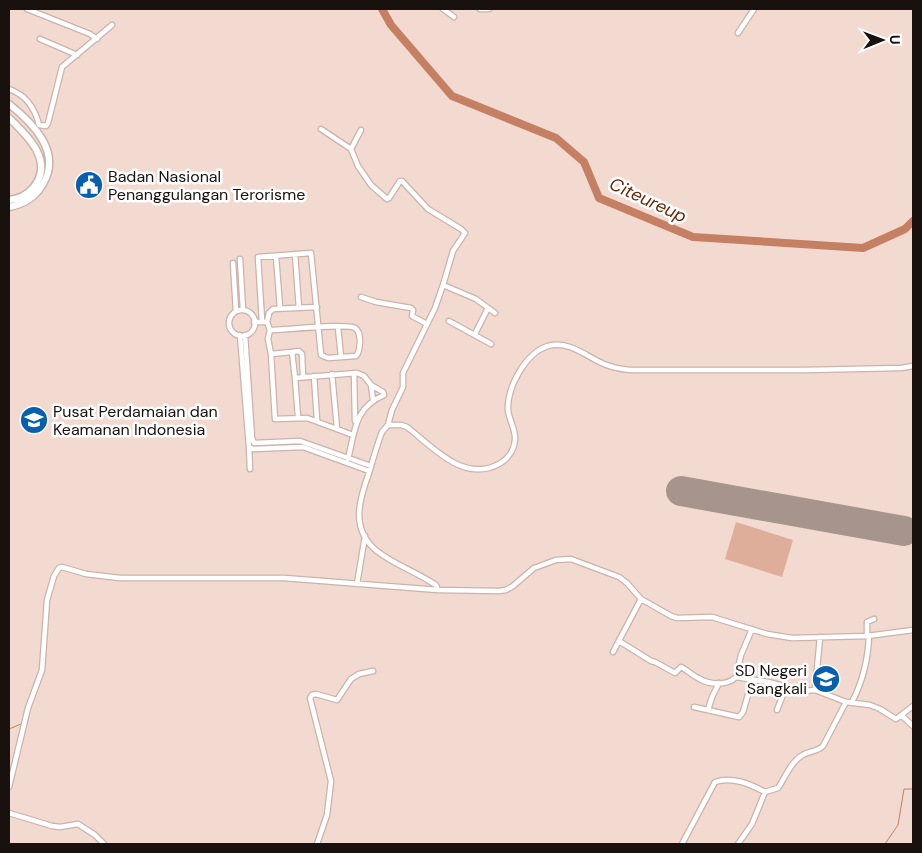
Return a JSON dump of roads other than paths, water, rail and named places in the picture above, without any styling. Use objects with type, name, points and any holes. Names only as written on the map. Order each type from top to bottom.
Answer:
[{"type":"street","points":[[27,9],[90,34],[97,39]]},
{"type":"street","points":[[443,9],[454,17]]},
{"type":"street","points":[[480,9],[489,9]]},
{"type":"street","points":[[738,33],[754,9]]},
{"type":"street","points":[[9,89],[26,99],[35,110],[39,125],[46,126],[61,70],[65,64],[112,25]]},
{"type":"street","points":[[40,39],[77,55]]},
{"type":"street","points":[[9,104],[27,120],[41,138],[50,160],[47,176],[41,187],[24,200],[9,206]]},
{"type":"street","points":[[9,118],[27,136],[37,150],[41,163],[42,171],[39,180],[24,200]]},
{"type":"street","points":[[321,129],[351,149],[358,166],[370,185],[386,199],[389,198],[400,181],[402,181],[428,209],[464,232],[464,235],[453,251],[443,285],[427,324],[403,373],[403,387],[392,410],[388,425],[382,432],[358,509],[365,536],[377,551],[436,585],[438,590]]},
{"type":"street","points":[[351,149],[361,130]]},
{"type":"street","points":[[9,200],[24,200]]},
{"type":"street","points":[[270,330],[318,328],[338,326],[355,328],[360,338],[359,352],[357,355],[328,358],[321,354],[318,328],[312,254],[310,252],[258,257],[265,322],[270,330],[268,339],[271,354],[275,418],[298,417],[317,420],[353,434]]},
{"type":"street","points":[[295,254],[299,308]]},
{"type":"street","points":[[276,256],[280,308]]},
{"type":"street","points":[[240,259],[243,310]]},
{"type":"street","points":[[234,263],[236,311],[230,319],[229,325],[232,331],[242,335],[252,330],[254,322],[251,314],[243,310],[236,311]]},
{"type":"street","points":[[443,285],[476,299],[495,313]]},
{"type":"street","points":[[361,297],[376,302],[411,308],[413,310],[412,316],[427,324]]},
{"type":"street","points":[[265,322],[270,311],[280,308],[317,306]]},
{"type":"street","points":[[474,334],[488,308]]},
{"type":"street","points":[[449,320],[491,344]]},
{"type":"street","points":[[254,322],[265,322]]},
{"type":"street","points":[[338,326],[341,357]]},
{"type":"street","points":[[242,335],[250,469]]},
{"type":"street","points":[[242,335],[254,443],[300,441],[371,466]]},
{"type":"street","points":[[388,425],[407,427],[451,461],[464,468],[480,470],[500,464],[509,456],[515,442],[515,434],[509,418],[508,403],[513,385],[531,357],[544,348],[554,345],[568,346],[612,367],[630,370],[806,370],[901,368],[913,366]]},
{"type":"street","points":[[271,354],[292,352],[302,354],[303,376]]},
{"type":"street","points":[[292,352],[298,417]]},
{"type":"street","points":[[347,463],[356,423],[354,373]]},
{"type":"street","points":[[295,378],[354,373],[364,376],[384,394],[373,400],[356,423]]},
{"type":"street","points":[[332,374],[337,428]]},
{"type":"street","points":[[314,376],[317,420]]},
{"type":"street","points":[[372,385],[373,400]]},
{"type":"street","points":[[248,447],[253,449],[303,447],[369,471]]},
{"type":"street","points":[[357,584],[365,536]]},
{"type":"street","points":[[9,787],[28,708],[42,670],[47,600],[54,576],[59,568],[64,567],[101,576],[120,578],[284,578],[438,590],[503,591],[513,586],[534,568],[568,558],[578,560],[619,577],[627,583],[640,599],[674,617],[708,616],[774,635],[792,638],[868,636],[913,630]]},
{"type":"street","points":[[613,652],[640,599]]},
{"type":"street","points":[[852,702],[861,684],[868,654],[866,622],[874,619]]},
{"type":"street","points":[[619,641],[651,661],[676,673],[681,667],[699,679],[728,683],[736,677],[741,656],[752,629]]},
{"type":"street","points":[[815,690],[820,637]]},
{"type":"street","points":[[317,844],[327,815],[331,780],[310,698],[316,694],[337,700],[351,679],[359,674],[373,671]]},
{"type":"street","points":[[736,677],[768,682],[804,692],[815,690],[846,702],[880,709],[894,719],[902,716],[913,706]]},
{"type":"street","points":[[694,707],[736,716],[741,715],[752,681]]},
{"type":"street","points":[[708,710],[719,683]]},
{"type":"street","points":[[777,710],[786,687]]},
{"type":"street","points":[[682,844],[715,782],[721,780],[736,781],[754,786],[764,792],[778,788],[801,756],[823,746],[846,702]]},
{"type":"street","points":[[902,716],[913,726]]},
{"type":"street","points":[[738,844],[752,824],[764,792]]},
{"type":"street","points":[[9,813],[52,826],[60,827],[77,824],[95,835],[104,844]]},
{"type":"waterway","name":"Citeureup","points":[[382,9],[391,25],[452,96],[556,138],[584,162],[599,198],[693,237],[863,248],[905,229],[913,221]]},
{"type":"waterway","points":[[9,729],[21,724]]},
{"type":"waterway","points":[[885,844],[898,825],[904,789],[913,789]]},
{"type":"place","name":"Badan Nasional Penanggulangan Terorisme","points":[[89,185]]},
{"type":"place","name":"Pusat Perdamaian dan Keamanan Indonesia","points":[[34,420]]},
{"type":"place","name":"SD Negeri Sangkali","points":[[826,679]]}]
